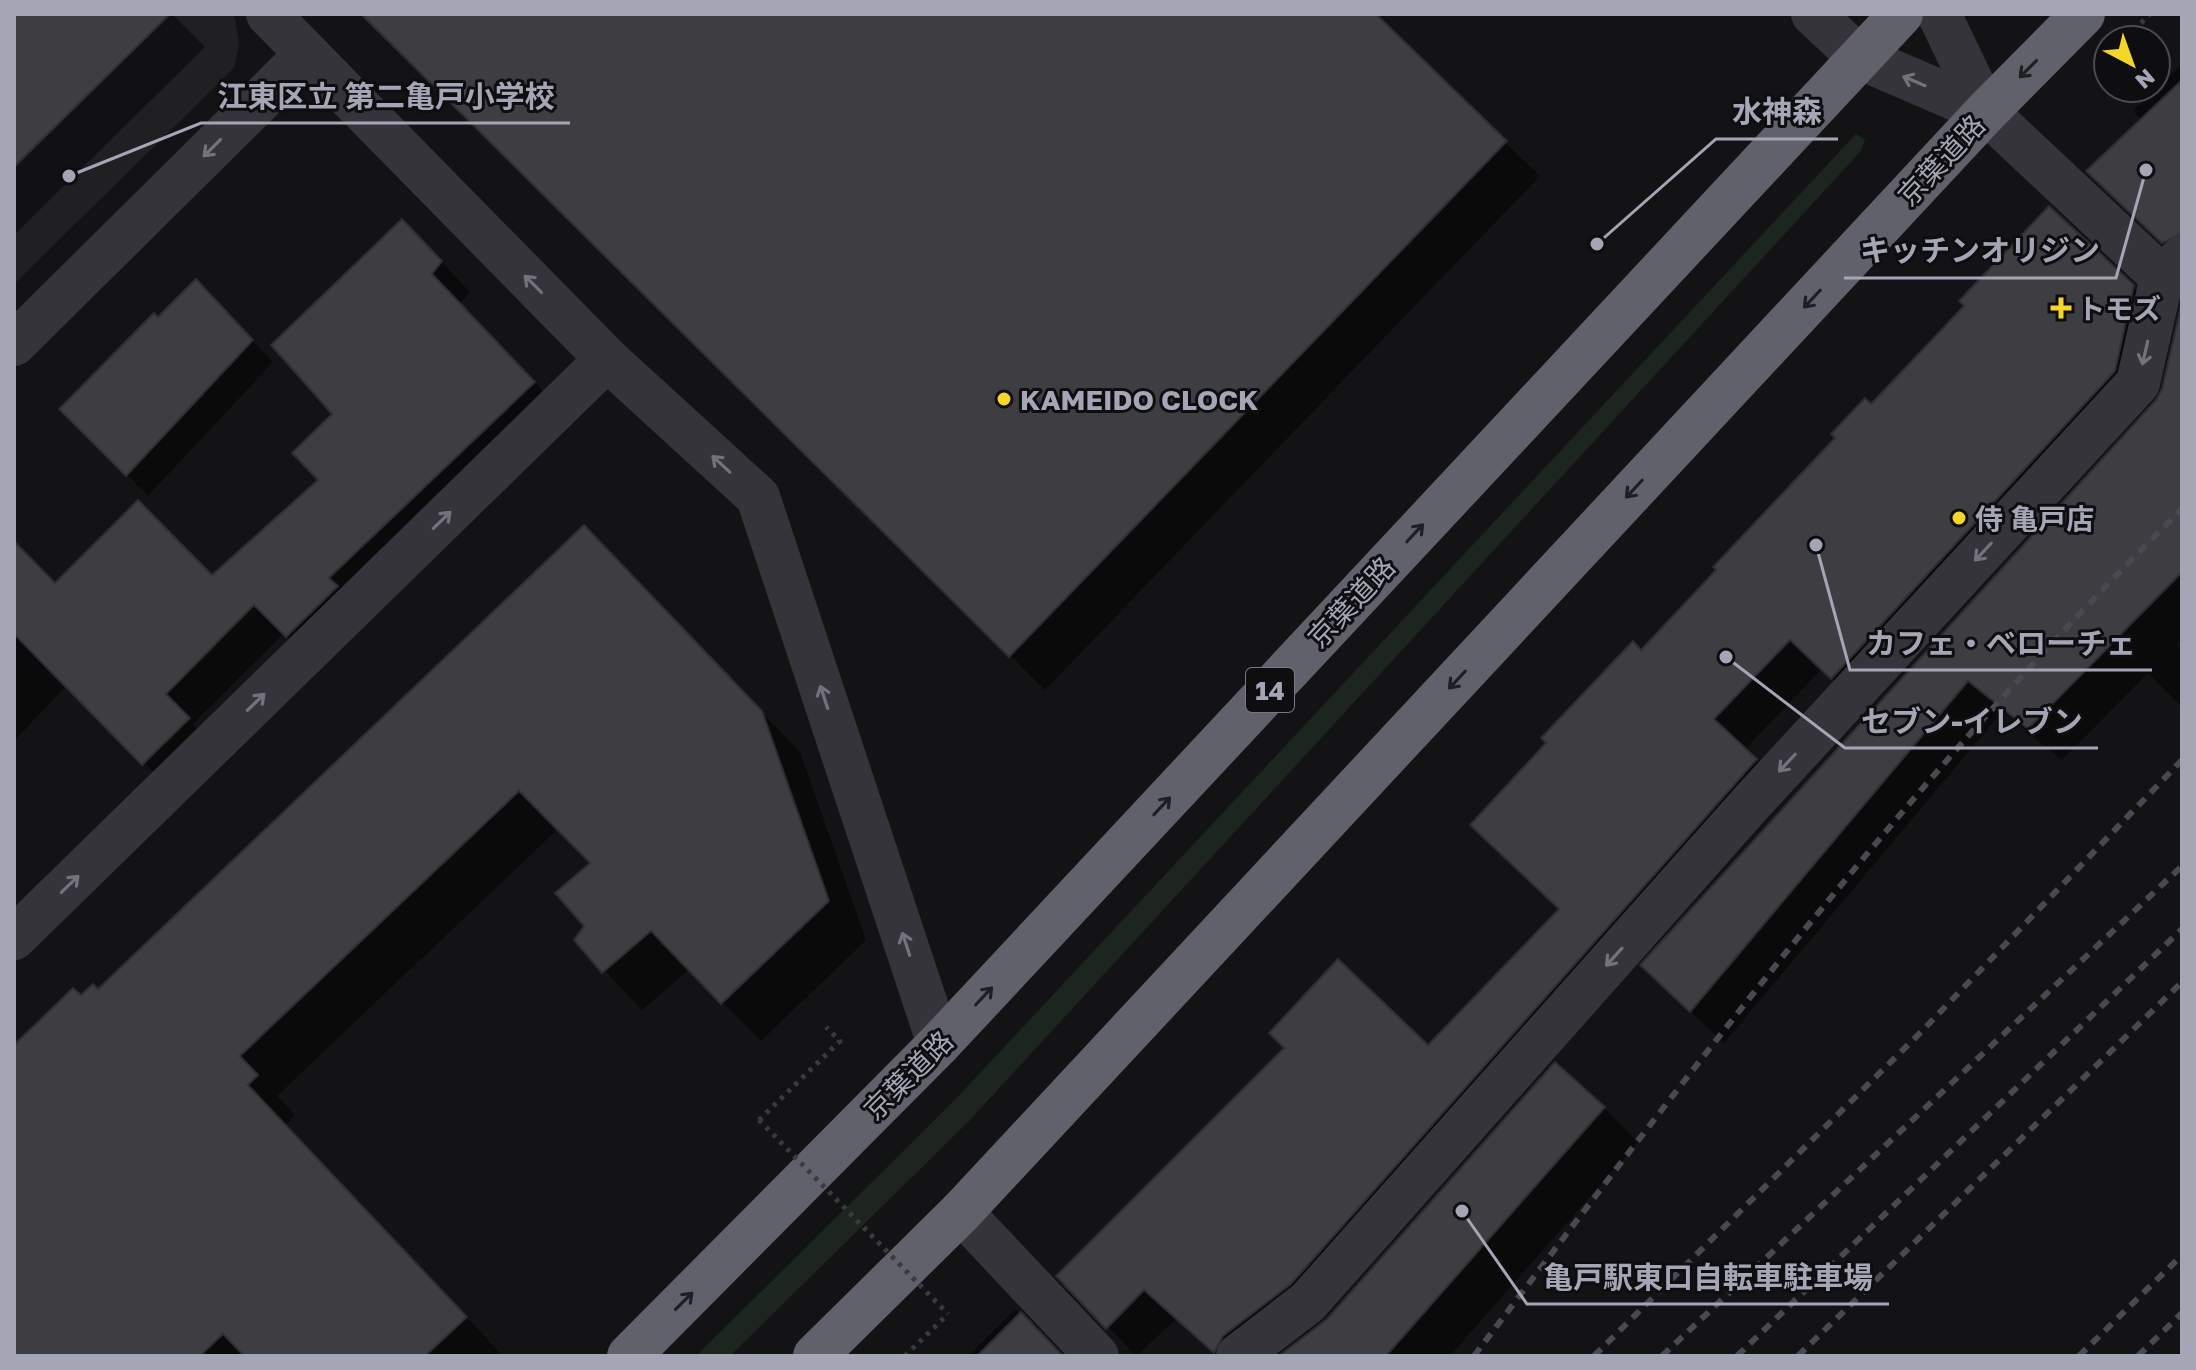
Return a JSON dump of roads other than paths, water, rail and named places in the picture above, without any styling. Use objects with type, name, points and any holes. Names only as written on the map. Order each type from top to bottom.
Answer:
[{"type":"highway","name":"京葉道路","points":[[629,1356],[939,1044],[1901,14]]},
{"type":"highway","name":"京葉道路","points":[[815,1356],[961,1212],[1986,112],[2083,14]]},
{"type":"street","points":[[268,14],[607,359],[758,497],[939,1044]]},
{"type":"street","points":[[1238,1356],[1308,1302],[1751,803],[2138,383],[2172,267],[1986,112],[1859,57],[1813,14]]},
{"type":"street","points":[[1939,14],[1986,112]]},
{"type":"street","points":[[14,344],[307,54]]},
{"type":"street","points":[[14,938],[607,359]]},
{"type":"street","points":[[961,1212],[1097,1356]]},
{"type":"railway","points":[[1474,1356],[1727,1027],[1901,814],[1991,710],[2182,509]]},
{"type":"railway","points":[[1594,1356],[1921,1032],[2182,760]]},
{"type":"railway","points":[[1662,1356],[2182,866]]},
{"type":"railway","points":[[1737,1356],[2182,929]]},
{"type":"railway","points":[[1798,1356],[2182,982]]},
{"type":"railway","points":[[2079,1356],[2182,1255]]},
{"type":"railway","points":[[2138,1356],[2182,1313]]},
{"type":"place","name":"キッチンオリジン","points":[[2146,170]]},
{"type":"place","name":"江東区立 第二亀戸小学校","points":[[69,176]]},
{"type":"place","name":"水神森","points":[[1597,244]]},
{"type":"place","name":"トモズ","points":[[2061,308]]},
{"type":"place","name":"KAMEIDO CLOCK","points":[[1004,399]]},
{"type":"place","name":"侍 亀戸店","points":[[1959,518]]},
{"type":"place","name":"カフェ・ベローチェ","points":[[1816,545]]},
{"type":"place","name":"セブン-イレブン","points":[[1726,657]]},
{"type":"place","name":"亀戸駅東口自転車駐車場","points":[[1462,1211]]}]
